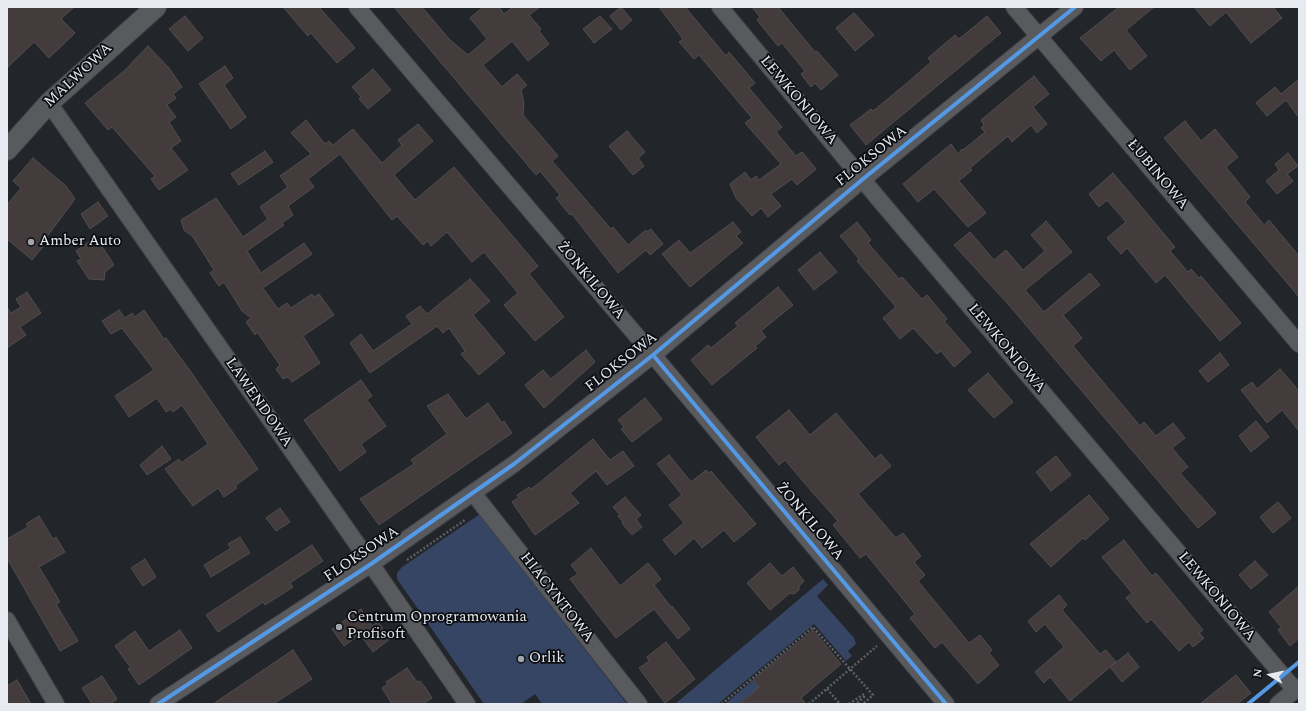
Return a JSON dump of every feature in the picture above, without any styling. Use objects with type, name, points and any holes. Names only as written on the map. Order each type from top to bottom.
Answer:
[{"type":"street","name":"MALWOWA","points":[[7,150],[49,103],[156,7]]},
{"type":"street","name":"ŻONKILOWA","points":[[357,7],[653,355],[946,704]]},
{"type":"street","name":"LEWKONIOWA","points":[[720,7],[862,179],[1297,689]]},
{"type":"street","name":"ŁUBINOWA","points":[[1014,7],[1299,344]]},
{"type":"street","name":"FLOKSOWA","points":[[158,704],[372,564],[477,498],[514,464],[653,355],[862,179],[1040,37],[1075,7]]},
{"type":"street","name":"LAWENDOWA","points":[[49,103],[372,564],[467,704]]},
{"type":"street","name":"HIACYNTOWA","points":[[477,498],[639,704]]},
{"type":"street","points":[[7,620],[56,704]]},
{"type":"street","points":[[1278,704],[1297,689]]},
{"type":"path","points":[[401,562],[410,559],[463,522],[472,510],[477,498]]},
{"type":"path","points":[[722,704],[813,627],[873,696],[863,704]]},
{"type":"path","points":[[809,704],[880,644]]},
{"type":"path","points":[[827,689],[840,704]]},
{"type":"path","points":[[849,704],[864,694],[864,697],[856,704]]},
{"type":"shaded area","points":[[480,514],[627,704],[542,704],[535,694],[521,704],[484,704],[397,579],[397,573],[402,567]]},
{"type":"shaded area","points":[[823,579],[828,585],[817,596],[854,638],[856,644],[848,651],[852,656],[846,661],[814,624],[718,704],[675,704]]},
{"type":"shaded area","points":[[753,680],[759,687],[739,704],[725,704]]},
{"type":"building","points":[[7,7],[74,7],[61,19],[75,33],[49,58],[34,42],[7,68]]},
{"type":"building","points":[[283,7],[319,7],[355,48],[337,63],[311,33],[308,36]]},
{"type":"building","points":[[394,7],[422,7],[450,40],[468,55],[487,39],[470,18],[483,7],[499,7],[504,14],[513,7],[540,7],[529,15],[541,29],[539,31],[549,44],[528,61],[512,41],[483,65],[502,87],[517,74],[527,85],[521,90],[524,103],[523,115],[558,156],[552,161],[611,229],[613,227],[628,245],[646,230],[647,232],[651,229],[663,244],[650,255],[646,250],[618,273],[572,214],[570,215],[556,198],[560,195],[540,171],[536,175]]},
{"type":"building","points":[[621,7],[632,20],[621,30],[610,16]]},
{"type":"building","points":[[659,7],[685,7],[726,56],[729,52],[755,83],[749,88],[782,127],[776,132],[796,156],[802,152],[816,169],[797,185],[792,179],[771,194],[781,206],[768,217],[761,208],[752,216],[736,198],[730,184],[745,172],[751,180],[756,176],[759,180],[781,164],[745,123],[752,118],[699,55],[694,59],[679,42],[683,39]]},
{"type":"building","points":[[752,7],[778,7],[815,52],[817,51],[838,75],[821,90],[815,83],[811,87],[801,74],[805,71],[782,43],[778,46],[757,20],[760,17]]},
{"type":"building","points":[[1119,7],[1154,7],[1126,30],[1147,56],[1130,70],[1114,50],[1101,61],[1080,38]]},
{"type":"building","points":[[1194,7],[1273,7],[1282,18],[1251,43],[1226,12],[1210,26]]},
{"type":"building","points":[[854,13],[874,35],[855,51],[836,28]]},
{"type":"building","points":[[185,16],[203,38],[188,51],[169,29]]},
{"type":"building","points":[[600,16],[612,29],[594,43],[583,29]]},
{"type":"building","points":[[987,16],[1001,33],[866,145],[850,125],[871,109],[873,111],[907,83],[931,62],[928,58],[955,35],[959,39]]},
{"type":"building","points":[[148,46],[169,68],[182,87],[173,94],[176,98],[167,105],[176,117],[169,122],[181,141],[171,148],[188,170],[159,190],[151,179],[155,176],[112,127],[108,130],[85,103],[124,71]]},
{"type":"building","points":[[225,66],[233,78],[224,85],[246,117],[231,129],[199,84]]},
{"type":"building","points":[[373,69],[391,90],[368,109],[359,99],[361,97],[352,87]]},
{"type":"building","points":[[1034,76],[1049,94],[1033,107],[1047,124],[1037,133],[1031,125],[1012,142],[1008,136],[970,168],[972,170],[959,181],[986,213],[968,227],[934,189],[918,202],[903,184],[951,144],[958,154],[962,149],[963,150],[985,132],[981,128],[984,125],[981,120]]},
{"type":"building","points":[[1299,79],[1299,118],[1286,100],[1267,116],[1256,103],[1275,87],[1281,94]]},
{"type":"building","points":[[306,120],[325,144],[329,141],[333,145],[353,129],[382,163],[402,145],[398,140],[418,124],[433,141],[394,175],[415,200],[454,167],[538,266],[529,274],[564,317],[535,341],[504,305],[518,293],[484,252],[472,262],[447,232],[431,246],[428,241],[423,245],[397,216],[392,220],[340,154],[308,179],[314,187],[288,206],[293,215],[282,223],[284,225],[247,251],[261,273],[304,243],[312,254],[263,288],[278,309],[287,303],[291,308],[312,294],[314,297],[319,294],[334,315],[303,336],[320,363],[292,382],[288,377],[283,379],[276,369],[280,365],[257,332],[255,335],[246,322],[251,318],[242,311],[224,282],[219,286],[210,273],[214,270],[193,237],[184,230],[181,220],[216,198],[243,237],[268,219],[260,207],[288,187],[280,176],[311,154],[291,133]]},
{"type":"building","points":[[1185,121],[1201,141],[1215,129],[1238,157],[1226,167],[1250,197],[1245,202],[1264,225],[1269,220],[1299,256],[1299,297],[1164,138]]},
{"type":"building","points":[[627,131],[645,152],[638,158],[644,166],[633,175],[609,146]]},
{"type":"building","points":[[265,151],[273,162],[239,185],[231,174]]},
{"type":"building","points":[[1288,153],[1298,166],[1287,174],[1293,181],[1277,194],[1266,181],[1279,170],[1275,164]]},
{"type":"building","points":[[33,158],[66,186],[75,199],[46,238],[48,241],[32,260],[7,239],[7,205],[21,188],[13,181]]},
{"type":"building","points":[[1113,173],[1175,247],[1170,251],[1188,272],[1191,269],[1199,278],[1201,276],[1241,323],[1220,341],[1165,275],[1156,283],[1127,248],[1121,254],[1107,238],[1126,222],[1107,200],[1099,207],[1089,194]]},
{"type":"building","points":[[98,202],[108,216],[90,229],[81,214]]},
{"type":"building","points":[[1046,221],[1072,252],[1025,290],[1044,312],[1090,273],[1100,285],[1063,315],[1082,338],[1073,346],[1140,426],[1144,422],[1156,436],[1173,423],[1185,438],[1172,448],[1188,467],[1180,473],[1216,513],[1198,528],[1008,304],[954,245],[970,232],[994,260],[1006,250],[1023,270],[1045,251],[1031,235]]},
{"type":"building","points":[[733,222],[741,232],[736,236],[743,243],[690,287],[662,254],[679,240],[690,253]]},
{"type":"building","points":[[857,222],[871,240],[868,243],[899,279],[902,277],[922,299],[927,295],[947,319],[944,321],[971,352],[954,367],[941,351],[937,354],[913,328],[900,339],[883,318],[896,307],[857,261],[859,259],[840,236]]},
{"type":"building","points":[[96,237],[114,265],[105,272],[104,280],[89,279],[77,261],[81,259],[76,251]]},
{"type":"building","points":[[820,252],[837,272],[814,290],[798,270]]},
{"type":"building","points":[[470,279],[490,301],[473,315],[505,353],[479,375],[461,354],[465,351],[449,328],[443,333],[437,326],[370,373],[350,343],[361,334],[373,351],[412,324],[406,316],[420,306],[427,314]]},
{"type":"building","points":[[778,287],[793,305],[761,331],[766,337],[755,346],[757,348],[712,385],[691,360],[708,345],[711,348],[738,326],[735,323]]},
{"type":"building","points":[[27,292],[41,313],[20,327],[26,335],[7,348],[7,307],[11,313],[21,307],[16,299]]},
{"type":"building","points":[[119,310],[125,318],[132,313],[135,317],[144,310],[164,339],[166,338],[191,372],[258,469],[235,486],[237,488],[224,497],[218,488],[193,506],[165,469],[179,459],[181,463],[208,444],[182,405],[173,412],[171,409],[166,412],[157,398],[129,417],[115,396],[154,370],[122,328],[111,334],[102,321]]},
{"type":"building","points":[[586,350],[595,362],[544,408],[525,385],[543,370],[551,379]]},
{"type":"building","points":[[1220,353],[1229,365],[1208,382],[1199,371]]},
{"type":"building","points":[[1280,369],[1299,391],[1299,431],[1282,410],[1267,423],[1241,390],[1252,382],[1257,389]]},
{"type":"building","points":[[988,373],[1013,402],[994,418],[968,390]]},
{"type":"building","points":[[361,380],[372,396],[367,400],[386,426],[361,444],[366,452],[340,471],[304,420]]},
{"type":"building","points":[[448,394],[466,419],[488,403],[502,423],[504,421],[512,433],[379,525],[360,499],[414,464],[411,460],[447,434],[427,406]]},
{"type":"building","points":[[645,398],[662,419],[632,442],[621,429],[624,427],[618,420]]},
{"type":"building","points":[[789,410],[810,435],[836,413],[875,459],[881,454],[891,466],[858,494],[896,538],[903,533],[921,556],[914,562],[925,575],[918,581],[969,643],[980,635],[992,650],[989,653],[999,665],[978,684],[942,642],[935,648],[910,618],[915,614],[866,554],[860,558],[833,525],[838,521],[785,460],[779,465],[756,437]]},
{"type":"building","points":[[1256,421],[1269,437],[1251,452],[1239,436]]},
{"type":"building","points":[[593,439],[610,460],[623,451],[634,466],[607,485],[596,471],[570,493],[579,503],[535,535],[512,502],[519,497],[517,495],[529,487],[531,489]]},
{"type":"building","points":[[162,446],[171,459],[147,475],[140,465]]},
{"type":"building","points":[[669,455],[691,482],[706,470],[709,473],[711,471],[756,524],[734,542],[724,530],[702,548],[694,538],[675,555],[663,540],[684,523],[669,505],[682,495],[657,464]]},
{"type":"building","points":[[1056,456],[1071,475],[1051,491],[1036,472]]},
{"type":"building","points":[[1089,495],[1109,519],[1085,540],[1083,538],[1051,567],[1030,544]]},
{"type":"building","points":[[625,497],[641,515],[636,519],[642,527],[632,535],[622,523],[623,522],[618,516],[620,515],[613,507]]},
{"type":"building","points":[[1278,502],[1291,518],[1273,533],[1260,517]]},
{"type":"building","points":[[280,508],[290,522],[276,531],[266,518]]},
{"type":"building","points":[[39,516],[53,539],[56,537],[65,552],[39,567],[60,602],[56,604],[78,641],[60,651],[7,558],[7,539],[28,527],[26,524]]},
{"type":"building","points":[[240,537],[250,553],[211,577],[204,565],[231,548],[228,544]]},
{"type":"building","points":[[1124,540],[1152,576],[1156,573],[1203,630],[1199,633],[1204,638],[1193,647],[1189,642],[1179,651],[1151,619],[1147,623],[1126,598],[1132,593],[1102,557]]},
{"type":"building","points":[[312,545],[323,561],[290,583],[293,587],[265,605],[263,602],[218,632],[206,615]]},
{"type":"building","points":[[591,548],[620,586],[648,563],[661,579],[654,585],[690,629],[678,639],[654,609],[616,638],[570,579],[578,574],[571,565]]},
{"type":"building","points":[[145,559],[156,577],[143,586],[131,568]]},
{"type":"building","points":[[1255,561],[1268,575],[1251,589],[1239,575]]},
{"type":"building","points":[[770,563],[782,576],[793,567],[804,581],[799,586],[799,590],[794,594],[790,593],[770,610],[747,583]]},
{"type":"building","points":[[1299,586],[1299,638],[1290,646],[1278,630],[1281,627],[1269,612]]},
{"type":"building","points":[[1059,595],[1067,605],[1062,610],[1100,654],[1106,650],[1116,662],[1070,701],[1050,677],[1044,683],[1035,672],[1064,647],[1045,624],[1036,632],[1028,621]]},
{"type":"building","points":[[361,609],[372,626],[378,622],[390,639],[373,652],[360,634],[344,646],[332,629]]},
{"type":"building","points":[[180,630],[192,648],[139,685],[128,669],[131,668],[115,646],[135,631],[149,651]]},
{"type":"building","points":[[813,630],[841,664],[801,698],[806,704],[739,704],[759,687],[753,680]]},
{"type":"building","points":[[666,642],[695,679],[665,703],[639,668],[649,661],[647,657]]},
{"type":"building","points":[[293,650],[312,679],[273,704],[213,704]]},
{"type":"building","points":[[1128,653],[1139,667],[1122,682],[1110,667]]},
{"type":"building","points":[[407,668],[417,682],[420,681],[425,687],[432,698],[423,704],[392,704],[382,688],[388,684],[386,682]]},
{"type":"building","points":[[1236,675],[1251,693],[1237,704],[1200,704]]},
{"type":"building","points":[[102,676],[117,699],[110,704],[92,704],[82,688]]},
{"type":"building","points":[[17,680],[31,704],[7,704],[7,686]]},
{"type":"cycle path","points":[[158,704],[371,564],[514,464],[653,355],[863,179],[1075,7]]},
{"type":"cycle path","points":[[653,355],[946,704]]},
{"type":"cycle path","points":[[1248,704],[1299,662]]},
{"type":"place","name":"Amber Auto","points":[[31,242]]},
{"type":"place","name":"Centrum Oprogramowania Profisoft","points":[[339,627]]},
{"type":"place","name":"Orlik","points":[[521,659]]}]
